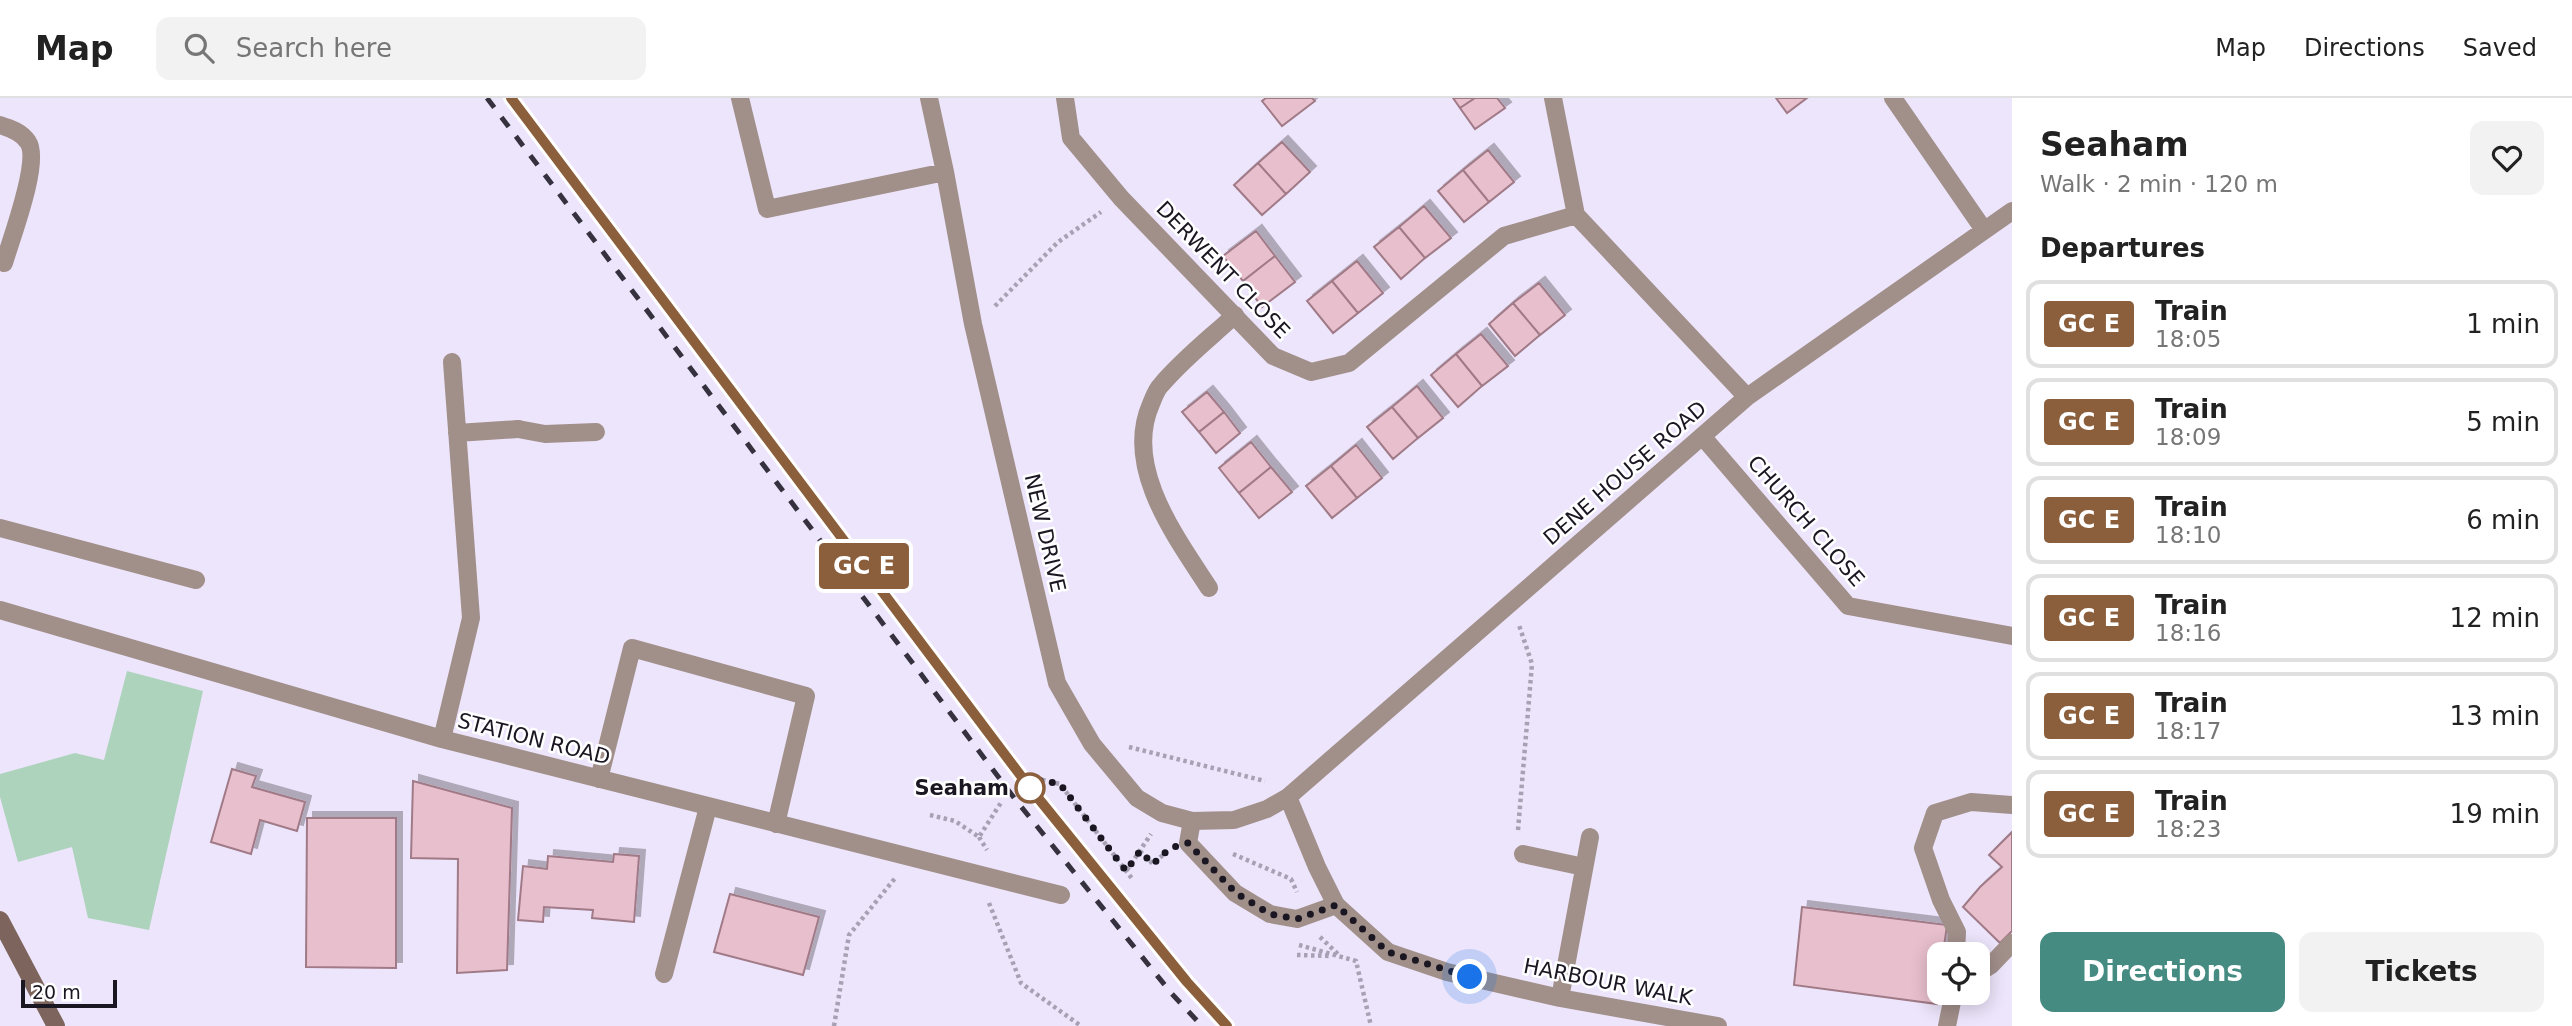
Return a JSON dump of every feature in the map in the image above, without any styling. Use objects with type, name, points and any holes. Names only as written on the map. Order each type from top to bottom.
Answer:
[{"type":"main road","points":[[0,920],[56,1026]]},
{"type":"street","points":[[740,98],[767,209],[945,172]]},
{"type":"street","name":"NEW DRIVE","points":[[929,98],[973,324],[1057,683],[1100,754],[1137,798],[1162,813],[1192,821],[1234,820],[1267,809],[1288,797]]},
{"type":"street","name":"DERWENT CLOSE","points":[[1065,98],[1071,138],[1121,198],[1273,356],[1311,372],[1349,363],[1504,236],[1576,215]]},
{"type":"street","points":[[1553,98],[1576,215],[1746,397]]},
{"type":"street","points":[[1893,98],[1984,230]]},
{"type":"street","points":[[0,125],[20,134],[32,151],[29,179],[4,263]]},
{"type":"street","name":"DENE HOUSE ROAD","points":[[1288,797],[1746,397],[2012,211]]},
{"type":"street","points":[[1209,588],[1173,533],[1147,473],[1142,451],[1144,420],[1159,386],[1235,315]]},
{"type":"street","points":[[442,740],[471,618],[452,362]]},
{"type":"street","points":[[457,433],[517,429],[545,434],[596,432]]},
{"type":"street","name":"CHURCH CLOSE","points":[[1702,436],[1848,606],[2012,636]]},
{"type":"street","points":[[0,528],[196,580]]},
{"type":"street","name":"STATION ROAD","points":[[0,610],[442,740],[1061,895]]},
{"type":"street","points":[[599,779],[632,648],[806,696],[776,824]]},
{"type":"street","name":"HARBOUR WALK","points":[[1288,797],[1336,905],[1388,952],[1447,972],[1560,998],[1718,1026]]},
{"type":"street","points":[[1957,942],[1957,932],[1941,900],[1923,848],[1935,813],[1971,802],[2012,805]]},
{"type":"street","points":[[664,974],[708,807]]},
{"type":"street","points":[[1192,821],[1188,843],[1236,893],[1270,914],[1297,919],[1336,905]]},
{"type":"street","points":[[1560,998],[1590,837]]},
{"type":"street","points":[[1523,854],[1584,867]]},
{"type":"street","points":[[1990,965],[2012,943]]},
{"type":"street","points":[[1947,1026],[1951,1005]]},
{"type":"path","points":[[973,324],[1058,242],[1121,198]]},
{"type":"path","points":[[1503,610],[1522,627],[1532,664],[1517,839],[1523,854]]},
{"type":"path","points":[[1100,754],[1114,744],[1265,781]]},
{"type":"path","points":[[1041,780],[1060,784],[1133,880]]},
{"type":"path","points":[[930,815],[955,821],[979,837],[1002,801]]},
{"type":"path","points":[[1126,871],[1154,831]]},
{"type":"path","points":[[1140,851],[1153,864],[1170,848],[1188,843]]},
{"type":"path","points":[[1229,852],[1291,879],[1297,892]]},
{"type":"path","points":[[834,1026],[849,935],[896,879],[901,856]]},
{"type":"path","points":[[988,877],[988,900],[1021,983],[1081,1026]]},
{"type":"path","points":[[1317,934],[1340,956]]},
{"type":"path","points":[[1297,954],[1340,956],[1356,961],[1371,1026]]},
{"type":"green space","points":[[127,671],[203,691],[149,930],[88,918],[72,847],[18,862],[0,797],[0,774],[75,753],[104,760]]},
{"type":"building","points":[[1266,98],[1312,98],[1315,101],[1282,126],[1262,101]]},
{"type":"building","points":[[1453,98],[1475,98],[1460,108]]},
{"type":"building","points":[[1475,98],[1497,98],[1505,108],[1475,129],[1460,108]]},
{"type":"building","points":[[1776,98],[1807,98],[1787,113]]},
{"type":"building","points":[[1282,142],[1310,172],[1286,194],[1258,163]]},
{"type":"building","points":[[1488,150],[1514,182],[1489,202],[1463,170]]},
{"type":"building","points":[[1258,163],[1286,194],[1262,215],[1234,185]]},
{"type":"building","points":[[1463,170],[1489,202],[1464,222],[1438,191]]},
{"type":"building","points":[[1424,206],[1451,238],[1425,258],[1399,227]]},
{"type":"building","points":[[1399,227],[1425,258],[1401,279],[1374,247]]},
{"type":"building","points":[[1256,231],[1275,256],[1243,281],[1223,256]]},
{"type":"building","points":[[1275,256],[1295,282],[1262,307],[1243,281]]},
{"type":"building","points":[[1357,261],[1383,293],[1358,313],[1332,281]]},
{"type":"building","points":[[1332,281],[1358,313],[1333,333],[1307,301]]},
{"type":"building","points":[[1539,283],[1565,315],[1540,335],[1513,303]]},
{"type":"building","points":[[1513,303],[1540,335],[1515,356],[1489,324]]},
{"type":"building","points":[[1481,334],[1508,366],[1482,386],[1456,354]]},
{"type":"building","points":[[1456,354],[1482,386],[1458,407],[1431,375]]},
{"type":"building","points":[[1417,386],[1443,418],[1418,438],[1392,407]]},
{"type":"building","points":[[1207,392],[1224,412],[1199,432],[1182,412]]},
{"type":"building","points":[[1392,407],[1418,438],[1393,459],[1367,427]]},
{"type":"building","points":[[1224,412],[1240,433],[1216,453],[1199,432]]},
{"type":"building","points":[[1251,442],[1271,467],[1239,493],[1219,468]]},
{"type":"building","points":[[1356,445],[1382,478],[1357,498],[1331,466]]},
{"type":"building","points":[[1331,466],[1357,498],[1332,518],[1306,486]]},
{"type":"building","points":[[1271,467],[1292,492],[1259,518],[1239,493]]},
{"type":"building","points":[[232,769],[256,776],[252,787],[305,802],[297,831],[260,820],[251,854],[211,842]]},
{"type":"building","points":[[413,781],[512,808],[507,970],[457,973],[458,859],[411,858]]},
{"type":"building","points":[[307,818],[396,818],[396,968],[306,967]]},
{"type":"building","points":[[2012,832],[2012,931],[2000,943],[1963,907],[2002,867],[1989,855]]},
{"type":"building","points":[[614,854],[639,856],[634,922],[592,918],[593,910],[544,907],[543,922],[518,920],[523,866],[547,869],[548,856],[613,862]]},
{"type":"building","points":[[730,894],[819,917],[803,975],[714,952]]},
{"type":"building","points":[[1802,907],[1947,925],[1945,942],[1927,942],[1927,1003],[1794,985]]},
{"type":"railway","points":[[487,98],[1015,799],[1172,994],[1202,1026]]},
{"type":"railway","points":[[511,98],[1030,788],[1187,982],[1227,1026]]},
{"type":"train","points":[[511,98],[1030,788],[1187,982],[1227,1026]]},
{"type":"place","name":"Seaham","points":[[1030,788]]},
{"type":"route","points":[[1030,788],[1041,780],[1060,784],[1126,871],[1140,851],[1153,864],[1170,848],[1188,843],[1236,893],[1270,914],[1297,919],[1336,905],[1388,952],[1470,977]]}]
